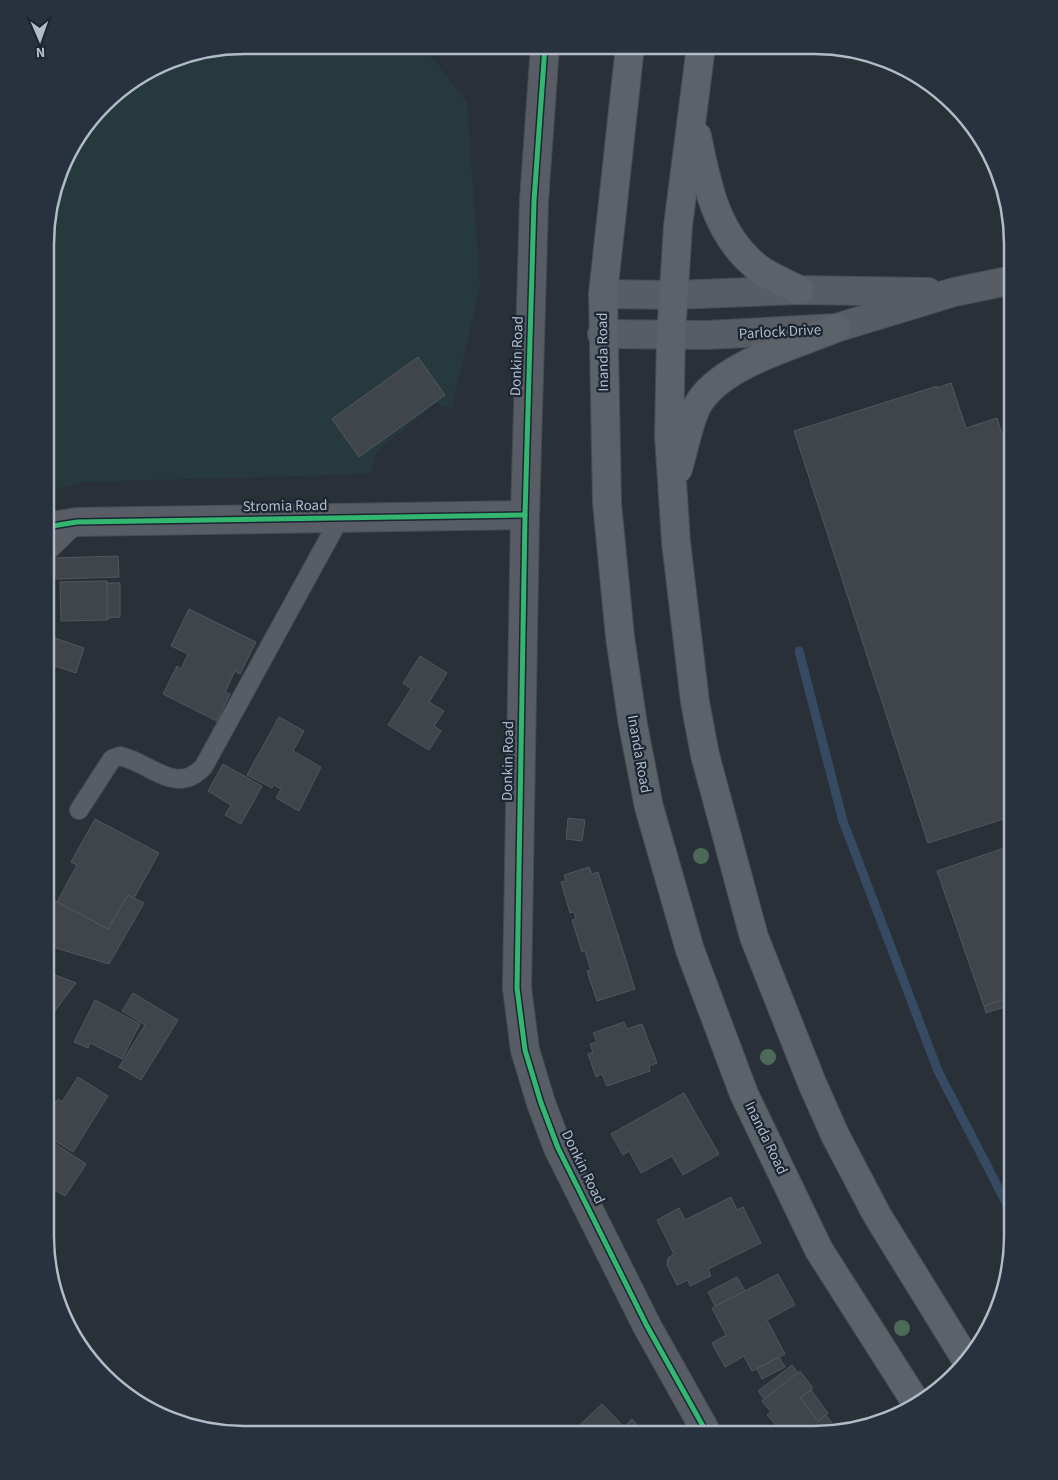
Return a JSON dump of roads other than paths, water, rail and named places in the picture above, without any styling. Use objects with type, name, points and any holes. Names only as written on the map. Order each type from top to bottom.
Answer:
[{"type":"main road","name":"Inanda Road","points":[[629,54],[602,294],[606,503],[620,638],[633,725],[649,807],[690,950],[744,1094],[819,1250],[914,1398]]},
{"type":"main road","points":[[701,54],[678,226],[671,336],[670,435],[676,542],[695,702],[705,755],[754,937],[791,1032],[835,1135],[877,1215],[963,1354]]},
{"type":"main road","points":[[693,114],[707,186],[719,220],[737,248],[759,269],[799,290]]},
{"type":"main road","points":[[672,486],[697,407],[711,387],[738,369],[836,328]]},
{"type":"street","name":"Donkin Road","points":[[544,54],[534,201],[525,515],[516,988],[524,1050],[540,1103],[558,1148],[647,1326],[703,1426]]},
{"type":"street","name":"Parlock Drive","points":[[602,334],[671,336],[836,328],[954,292],[1004,282]]},
{"type":"street","name":"Parlock Drive","points":[[602,294],[799,290],[954,292]]},
{"type":"street","name":"Stromia Road","points":[[54,526],[77,522],[525,515]]},
{"type":"lane","points":[[79,810],[112,759],[120,756],[168,777],[190,778],[197,774],[340,518]]},
{"type":"lane","points":[[54,545],[77,522]]},
{"type":"waterway","points":[[799,651],[843,821],[938,1071],[1004,1199]]}]
